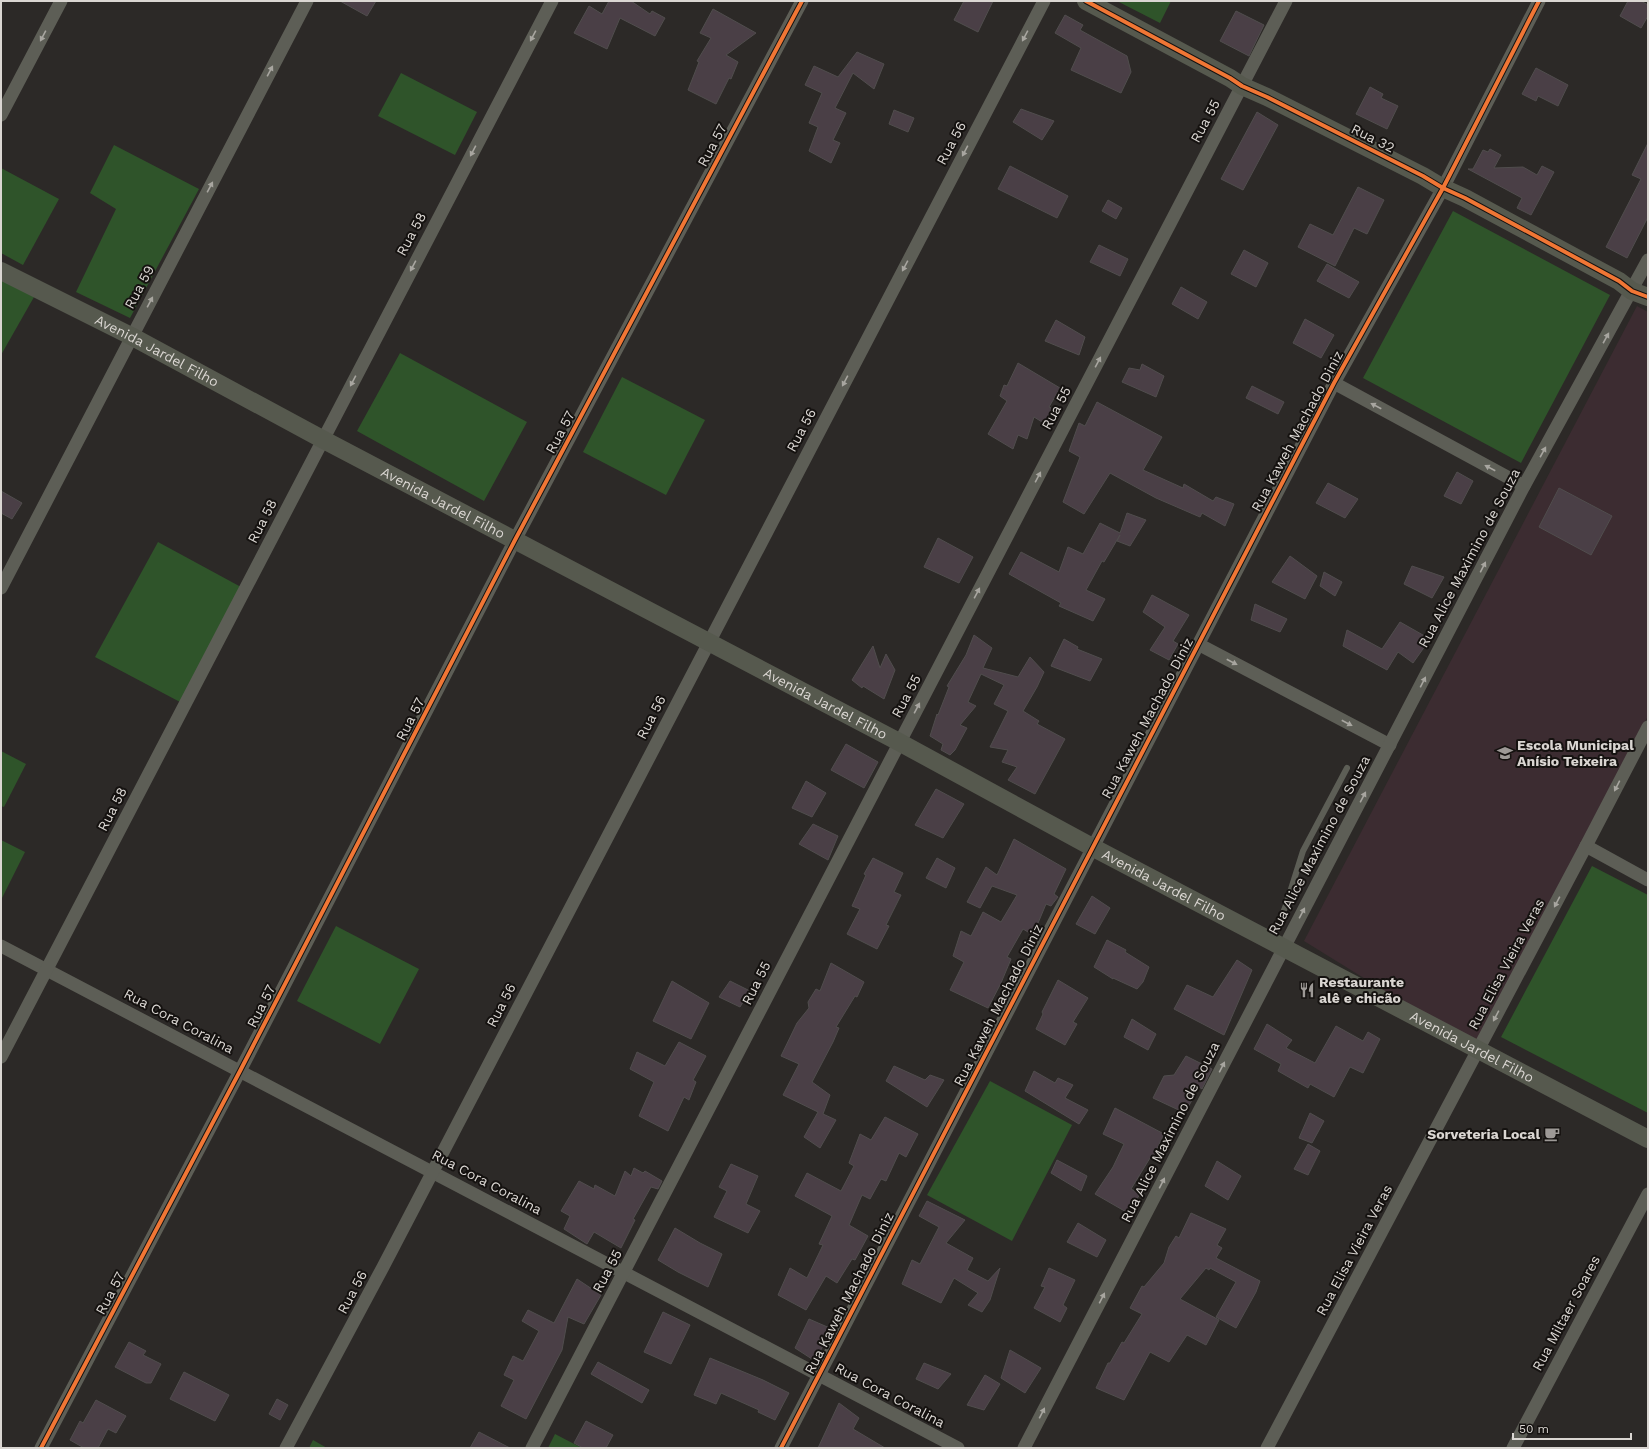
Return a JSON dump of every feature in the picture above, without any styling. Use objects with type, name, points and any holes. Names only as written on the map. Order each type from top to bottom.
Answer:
[{"type":"main road","name":"Rua 32","points":[[1086,1],[1230,78],[1242,86],[1327,127],[1465,198],[1619,281],[1640,294]]},
{"type":"main road","name":"Avenida Jardel Filho","points":[[1,271],[131,336],[322,439],[899,742],[1092,847],[1648,1139]]},
{"type":"street","points":[[1,115],[61,1]]},
{"type":"street","name":"Rua 59","points":[[1,588],[131,336],[307,1]]},
{"type":"street","name":"Rua 58","points":[[1,1057],[322,439],[552,1]]},
{"type":"street","name":"Rua 57","points":[[41,1448],[240,1071],[515,540],[802,1]]},
{"type":"street","name":"Rua 56","points":[[286,1448],[432,1172],[708,641],[1044,1]]},
{"type":"street","name":"Rua 55","points":[[532,1448],[1286,1]]},
{"type":"street","name":"Rua Kaweh Machado Diniz","points":[[781,1448],[1334,383],[1443,188],[1539,1]]},
{"type":"street","name":"Rua Alice Maximino de Souza","points":[[1024,1448],[1278,944],[1390,745],[1524,486],[1640,294],[1648,260]]},
{"type":"street","points":[[1334,383],[1524,486]]},
{"type":"street","points":[[1198,644],[1390,745]]},
{"type":"street","name":"Rua Elisa Vieira Veras","points":[[1267,1448],[1648,727]]},
{"type":"street","points":[[1586,846],[1648,880]]},
{"type":"street","name":"Rua Cora Coralina","points":[[1,946],[958,1448]]},
{"type":"street","name":"Rua Miltaer Soares","points":[[1513,1448],[1648,1194]]},
{"type":"lane","points":[[1278,944],[1286,905],[1303,850],[1347,768]]},
{"type":"shaded area","points":[[1637,306],[1648,312],[1648,716],[1477,1048],[1304,941]]},
{"type":"green space","points":[[1117,1],[1171,1],[1160,23]]},
{"type":"green space","points":[[401,73],[477,112],[455,155],[378,116]]},
{"type":"green space","points":[[114,145],[199,189],[130,318],[76,292],[116,209],[90,193]]},
{"type":"green space","points":[[1,168],[59,199],[23,265],[1,253]]},
{"type":"green space","points":[[1453,211],[1610,295],[1521,463],[1363,378]]},
{"type":"green space","points":[[1,278],[34,297],[1,355]]},
{"type":"green space","points":[[400,353],[527,422],[484,501],[357,431]]},
{"type":"green space","points":[[622,377],[705,420],[666,495],[583,452]]},
{"type":"green space","points":[[158,542],[241,587],[180,702],[95,657]]},
{"type":"green space","points":[[1,751],[26,764],[4,807],[1,806]]},
{"type":"green space","points":[[1,840],[25,852],[1,900]]},
{"type":"green space","points":[[1592,866],[1648,895],[1648,1113],[1501,1037]]},
{"type":"green space","points":[[336,926],[419,969],[380,1044],[297,1001]]},
{"type":"green space","points":[[990,1081],[1072,1125],[1012,1241],[927,1195]]},
{"type":"green space","points":[[555,1434],[582,1448],[548,1448]]},
{"type":"green space","points":[[313,1440],[327,1448],[309,1448]]},
{"type":"building","points":[[340,1],[376,1],[367,16]]},
{"type":"building","points":[[609,1],[631,1],[650,14],[652,11],[665,18],[655,36],[620,18],[607,49],[574,33],[589,6],[602,14]]},
{"type":"building","points":[[964,1],[993,1],[978,32],[954,20]]},
{"type":"building","points":[[1628,1],[1641,1],[1648,5],[1648,16],[1641,28],[1620,16]]},
{"type":"building","points":[[713,9],[756,33],[726,55],[738,62],[731,79],[729,78],[716,104],[688,90],[699,62],[697,61],[711,38],[700,33]]},
{"type":"building","points":[[1236,11],[1264,25],[1249,56],[1220,41]]},
{"type":"building","points":[[1065,15],[1083,25],[1080,30],[1127,56],[1131,72],[1121,93],[1071,70],[1081,48],[1055,33]]},
{"type":"building","points":[[857,52],[884,64],[874,89],[853,73],[835,108],[846,113],[833,140],[840,143],[831,163],[809,151],[818,127],[809,123],[822,93],[805,85],[814,66],[838,77]]},
{"type":"building","points":[[1536,68],[1568,85],[1558,106],[1538,96],[1536,101],[1522,94]]},
{"type":"building","points":[[1370,87],[1383,94],[1381,98],[1398,106],[1387,129],[1356,114]]},
{"type":"building","points":[[1021,109],[1054,121],[1042,140],[1013,122]]},
{"type":"building","points":[[894,110],[914,118],[908,132],[889,124]]},
{"type":"building","points":[[1257,112],[1278,125],[1243,190],[1221,179]]},
{"type":"building","points":[[1648,143],[1648,217],[1627,258],[1606,247],[1641,179],[1632,175]]},
{"type":"building","points":[[1490,149],[1501,155],[1494,168],[1523,167],[1537,175],[1542,166],[1554,172],[1531,215],[1517,208],[1522,198],[1468,169],[1473,169],[1483,150],[1488,152]]},
{"type":"building","points":[[1010,166],[1068,196],[1057,218],[998,189]]},
{"type":"building","points":[[1358,187],[1384,200],[1367,234],[1354,228],[1335,266],[1298,247],[1310,224],[1333,235]]},
{"type":"building","points":[[1108,200],[1122,208],[1116,219],[1102,211]]},
{"type":"building","points":[[1099,245],[1128,259],[1120,276],[1090,262]]},
{"type":"building","points":[[1244,250],[1268,263],[1256,287],[1231,274]]},
{"type":"building","points":[[1327,264],[1359,282],[1349,298],[1317,281]]},
{"type":"building","points":[[1181,287],[1207,302],[1198,319],[1172,304]]},
{"type":"building","points":[[1305,319],[1334,335],[1321,358],[1293,343]]},
{"type":"building","points":[[1056,320],[1085,337],[1079,355],[1045,341]]},
{"type":"building","points":[[1018,363],[1060,388],[1049,407],[1055,410],[1047,425],[1034,417],[1027,439],[1018,435],[1013,449],[988,434],[1007,401],[1000,396],[1004,385],[1007,386]]},
{"type":"building","points":[[1142,364],[1164,376],[1156,397],[1122,382],[1129,368],[1140,370]]},
{"type":"building","points":[[1252,386],[1284,402],[1278,414],[1246,398]]},
{"type":"building","points":[[1097,402],[1162,437],[1143,470],[1183,488],[1184,484],[1213,501],[1216,497],[1234,504],[1225,526],[1202,513],[1200,517],[1156,498],[1110,473],[1084,514],[1063,502],[1080,457],[1069,451],[1079,423],[1085,426]]},
{"type":"building","points":[[1457,472],[1473,481],[1461,504],[1444,496]]},
{"type":"building","points":[[1328,483],[1358,499],[1345,518],[1316,503]]},
{"type":"building","points":[[1559,488],[1612,516],[1591,555],[1539,527]]},
{"type":"building","points":[[1,491],[22,503],[12,519],[1,513]]},
{"type":"building","points":[[1127,513],[1146,520],[1130,546],[1117,541],[1120,535],[1104,562],[1102,561],[1086,590],[1105,599],[1093,621],[1059,606],[1061,603],[1009,574],[1021,552],[1059,572],[1068,547],[1083,554],[1100,523],[1120,533]]},
{"type":"building","points":[[938,538],[973,557],[959,583],[924,567]]},
{"type":"building","points":[[1290,556],[1317,576],[1305,599],[1272,582]]},
{"type":"building","points":[[1412,566],[1444,577],[1432,598],[1404,584]]},
{"type":"building","points":[[1324,572],[1342,582],[1335,596],[1320,586]]},
{"type":"building","points":[[1152,595],[1189,615],[1173,641],[1178,644],[1169,660],[1150,650],[1165,627],[1143,612]]},
{"type":"building","points":[[1255,604],[1287,619],[1280,632],[1251,620]]},
{"type":"building","points":[[1400,622],[1430,639],[1413,663],[1398,652],[1387,670],[1343,646],[1347,630],[1382,649]]},
{"type":"building","points":[[974,635],[992,648],[983,668],[1018,677],[1030,657],[1044,672],[1023,711],[1039,721],[1037,724],[1065,739],[1035,794],[1008,780],[1017,767],[1002,762],[1008,750],[990,747],[1008,711],[994,704],[1004,685],[981,674],[968,702],[976,706],[960,725],[967,728],[955,750],[950,755],[941,750],[943,744],[930,736],[937,714],[938,715],[949,687],[947,686],[966,655]]},
{"type":"building","points":[[1064,639],[1078,647],[1077,649],[1102,659],[1090,681],[1051,666]]},
{"type":"building","points":[[873,646],[880,668],[886,654],[895,670],[884,699],[863,686],[862,688],[852,680]]},
{"type":"building","points":[[846,744],[878,762],[864,788],[831,770]]},
{"type":"building","points":[[806,781],[826,793],[812,817],[792,808]]},
{"type":"building","points":[[936,789],[964,804],[943,838],[915,825]]},
{"type":"building","points":[[813,824],[838,836],[828,860],[799,844]]},
{"type":"building","points":[[1014,839],[1066,869],[1054,894],[1058,897],[1051,906],[1046,904],[1033,935],[1023,929],[1007,957],[1011,959],[988,1008],[950,990],[964,962],[953,956],[961,931],[971,936],[983,912],[1001,922],[1017,895],[992,886],[980,908],[967,902],[986,867],[997,875]]},
{"type":"building","points":[[873,858],[903,873],[894,892],[901,895],[886,925],[889,926],[877,949],[847,934],[860,909],[852,906],[866,875],[864,874]]},
{"type":"building","points":[[937,858],[955,868],[946,888],[926,878]]},
{"type":"building","points":[[1092,896],[1110,908],[1095,934],[1076,924]]},
{"type":"building","points":[[1107,940],[1126,950],[1125,952],[1149,967],[1143,982],[1137,989],[1113,979],[1094,967]]},
{"type":"building","points":[[1237,960],[1252,970],[1224,1035],[1174,1009],[1187,985],[1213,997]]},
{"type":"building","points":[[831,963],[864,982],[857,997],[855,996],[836,1027],[839,1028],[833,1042],[812,1082],[830,1095],[823,1114],[836,1120],[820,1148],[804,1137],[818,1112],[783,1095],[799,1064],[781,1056],[797,1023],[809,1008],[808,1002],[816,989],[820,991]]},
{"type":"building","points":[[1058,980],[1088,998],[1073,1022],[1077,1024],[1065,1045],[1036,1029],[1043,1014],[1042,1012]]},
{"type":"building","points":[[672,981],[709,1003],[691,1039],[653,1021]]},
{"type":"building","points":[[730,981],[750,991],[740,1007],[719,997]]},
{"type":"building","points":[[1132,1019],[1156,1034],[1148,1050],[1124,1037]]},
{"type":"building","points":[[1267,1024],[1292,1040],[1286,1048],[1315,1063],[1336,1026],[1363,1041],[1368,1032],[1380,1039],[1363,1073],[1350,1067],[1334,1097],[1310,1084],[1308,1088],[1278,1071],[1281,1064],[1254,1049]]},
{"type":"building","points":[[679,1042],[706,1056],[693,1080],[696,1082],[689,1100],[684,1097],[668,1131],[639,1116],[654,1082],[630,1069],[637,1052],[665,1066]]},
{"type":"building","points":[[1186,1056],[1212,1069],[1202,1089],[1199,1087],[1185,1113],[1153,1098],[1164,1076],[1174,1075]]},
{"type":"building","points":[[894,1066],[925,1080],[930,1075],[944,1080],[927,1107],[886,1081]]},
{"type":"building","points":[[1034,1071],[1055,1083],[1058,1078],[1073,1085],[1065,1098],[1088,1110],[1079,1124],[1025,1091]]},
{"type":"building","points":[[1115,1108],[1164,1134],[1152,1159],[1150,1158],[1131,1189],[1140,1194],[1128,1213],[1095,1194],[1113,1167],[1124,1144],[1103,1134]]},
{"type":"building","points":[[1310,1113],[1324,1121],[1312,1143],[1299,1138]]},
{"type":"building","points":[[885,1117],[918,1134],[906,1157],[899,1153],[886,1181],[881,1179],[870,1199],[862,1195],[849,1225],[868,1236],[855,1260],[852,1259],[837,1283],[826,1276],[806,1310],[778,1295],[790,1268],[807,1278],[823,1245],[819,1244],[832,1216],[795,1196],[807,1173],[841,1191],[854,1166],[849,1163],[860,1134],[871,1140]]},
{"type":"building","points":[[1308,1144],[1320,1151],[1308,1175],[1294,1169]]},
{"type":"building","points":[[1057,1160],[1087,1176],[1081,1191],[1051,1173]]},
{"type":"building","points":[[1217,1161],[1241,1176],[1228,1200],[1205,1186]]},
{"type":"building","points":[[731,1164],[758,1176],[746,1204],[760,1211],[748,1233],[714,1217],[727,1191],[719,1187]]},
{"type":"building","points":[[634,1168],[643,1173],[645,1171],[662,1181],[658,1189],[651,1187],[633,1219],[635,1220],[621,1248],[594,1232],[587,1244],[564,1229],[570,1216],[561,1211],[579,1181],[594,1189],[595,1185],[615,1196],[625,1171],[631,1176]]},
{"type":"building","points":[[927,1201],[965,1220],[946,1243],[973,1258],[967,1270],[988,1281],[1000,1268],[990,1300],[982,1312],[968,1305],[978,1293],[954,1278],[941,1303],[902,1284],[912,1260],[920,1264],[939,1227],[919,1216]]},
{"type":"building","points":[[1191,1213],[1226,1229],[1217,1245],[1222,1248],[1216,1258],[1260,1281],[1256,1292],[1236,1328],[1216,1317],[1236,1282],[1210,1268],[1209,1270],[1206,1268],[1180,1299],[1219,1320],[1206,1345],[1187,1335],[1169,1362],[1150,1352],[1124,1400],[1096,1388],[1108,1363],[1110,1363],[1122,1342],[1124,1343],[1142,1314],[1130,1308],[1142,1286],[1144,1287],[1164,1263],[1169,1247],[1176,1236],[1179,1238]]},
{"type":"building","points":[[1078,1223],[1106,1240],[1097,1257],[1067,1242]]},
{"type":"building","points":[[675,1228],[722,1254],[708,1287],[658,1260]]},
{"type":"building","points":[[1049,1268],[1075,1280],[1063,1305],[1067,1308],[1060,1322],[1034,1308],[1045,1287],[1041,1286]]},
{"type":"building","points":[[577,1279],[601,1295],[584,1324],[568,1317],[562,1350],[526,1419],[501,1406],[514,1380],[504,1375],[513,1356],[523,1361],[539,1331],[522,1321],[528,1310],[554,1323]]},
{"type":"building","points":[[663,1312],[690,1325],[671,1364],[644,1352]]},
{"type":"building","points":[[809,1319],[832,1329],[815,1361],[795,1348]]},
{"type":"building","points":[[129,1342],[146,1351],[143,1355],[161,1364],[151,1383],[146,1383],[115,1367]]},
{"type":"building","points":[[1010,1350],[1041,1368],[1025,1393],[1001,1378]]},
{"type":"building","points":[[710,1358],[763,1380],[789,1393],[775,1420],[758,1412],[759,1410],[721,1393],[716,1404],[694,1395]]},
{"type":"building","points":[[598,1362],[649,1390],[642,1403],[591,1374]]},
{"type":"building","points":[[924,1363],[951,1374],[938,1389],[916,1379]]},
{"type":"building","points":[[184,1372],[229,1395],[215,1421],[170,1399]]},
{"type":"building","points":[[985,1375],[1000,1384],[984,1410],[967,1405]]},
{"type":"building","points":[[277,1399],[288,1405],[280,1420],[269,1414]]},
{"type":"building","points":[[96,1400],[126,1416],[116,1433],[108,1429],[98,1448],[84,1448],[70,1440],[80,1421],[83,1423]]},
{"type":"building","points":[[839,1403],[859,1418],[853,1429],[885,1448],[818,1448]]},
{"type":"building","points":[[586,1421],[613,1435],[606,1448],[583,1448],[574,1443]]},
{"type":"building","points":[[479,1432],[510,1448],[470,1448]]},
{"type":"cycle path","points":[[41,1448],[240,1071],[515,540],[802,1]]},
{"type":"cycle path","points":[[1086,1],[1230,78],[1242,86],[1267,97],[1423,176],[1619,281],[1632,291],[1648,297]]},
{"type":"cycle path","points":[[781,1448],[1334,383],[1443,188],[1539,1]]},
{"type":"place","name":"Escola Municipal Anísio Teixeira","points":[[1505,753]]},
{"type":"place","name":"Restaurante alê e chicão","points":[[1307,990]]},
{"type":"place","name":"Sorveteria Local","points":[[1552,1134]]}]
